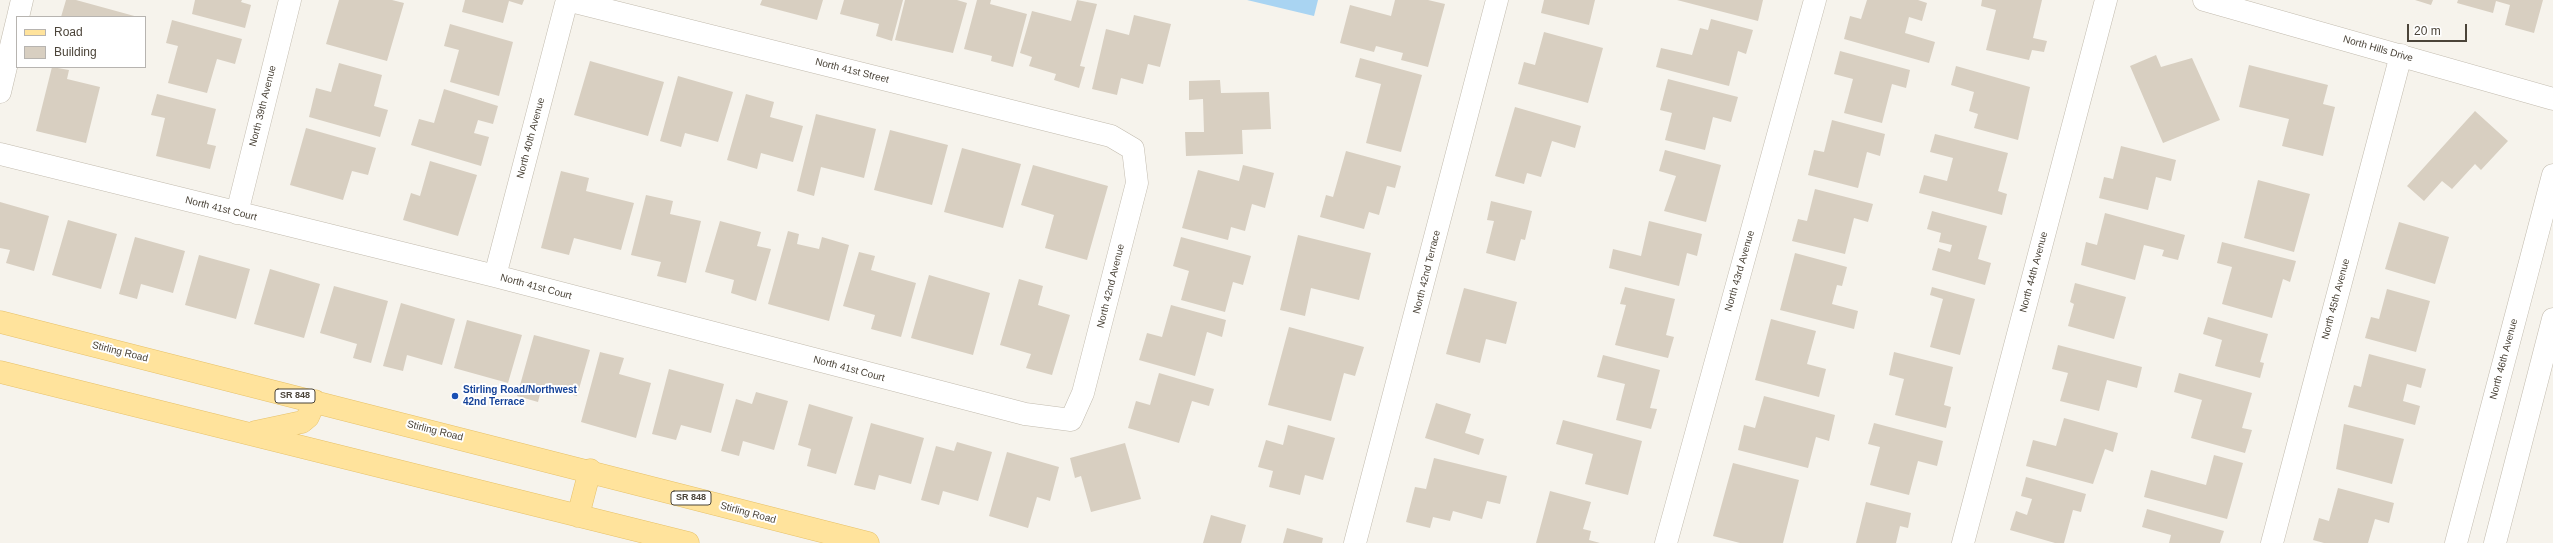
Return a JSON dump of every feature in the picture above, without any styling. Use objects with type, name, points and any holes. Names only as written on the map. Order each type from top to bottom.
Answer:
[{"type":"main road","name":"Stirling Road","points":[[0,322],[590,470],[868,543]]},
{"type":"main road","points":[[0,372],[688,543]]},
{"type":"main road","points":[[248,434],[302,422],[308,417],[315,401]]},
{"type":"main road","points":[[578,516],[590,470]]},
{"type":"street","points":[[18,16],[22,0]]},
{"type":"street","name":"North 39th Avenue","points":[[237,213],[290,0]]},
{"type":"street","name":"North 41st Street","points":[[567,0],[1111,136],[1134,149]]},
{"type":"street","name":"North 40th Avenue","points":[[495,276],[567,0]]},
{"type":"street","name":"North 42nd Terrace","points":[[1355,543],[1497,0]]},
{"type":"street","name":"North 43rd Avenue","points":[[1665,542],[1815,0]]},
{"type":"street","name":"North 44th Avenue","points":[[1963,543],[2106,0]]},
{"type":"street","name":"North Hills Drive","points":[[2204,0],[2553,99]]},
{"type":"street","points":[[0,92],[16,25]]},
{"type":"street","name":"North 45th Avenue","points":[[2272,543],[2401,55]]},
{"type":"street","name":"North 42nd Avenue","points":[[1071,420],[1083,393],[1137,183],[1134,149]]},
{"type":"street","name":"North 41st Court","points":[[0,154],[495,276],[1025,414],[1071,420]]},
{"type":"street","name":"North 46th Avenue","points":[[2456,543],[2553,175]]},
{"type":"street","points":[[2495,543],[2553,319]]},
{"type":"water","points":[[1247,0],[1318,0],[1314,16]]},
{"type":"building","points":[[66,0],[76,0],[134,16],[61,16]]},
{"type":"building","points":[[195,0],[242,0],[241,2],[251,5],[245,28],[192,14]]},
{"type":"building","points":[[339,0],[392,0],[404,3],[387,61],[326,44]]},
{"type":"building","points":[[465,0],[524,0],[522,5],[509,1],[503,23],[462,12]]},
{"type":"building","points":[[762,0],[823,0],[817,20],[760,5]]},
{"type":"building","points":[[844,0],[903,0],[892,41],[876,36],[879,24],[840,14]]},
{"type":"building","points":[[905,0],[957,0],[967,3],[953,53],[895,40]]},
{"type":"building","points":[[977,0],[991,0],[990,4],[1027,14],[1013,67],[991,61],[992,56],[964,49]]},
{"type":"building","points":[[1077,0],[1097,4],[1080,66],[1085,67],[1079,88],[1054,80],[1056,74],[1029,66],[1032,57],[1020,53],[1032,11],[1071,21]]},
{"type":"building","points":[[1395,0],[1428,0],[1445,4],[1428,67],[1401,60],[1403,53],[1376,46],[1374,52],[1340,43],[1350,5],[1391,16]]},
{"type":"building","points":[[1544,0],[1595,0],[1589,25],[1541,13]]},
{"type":"building","points":[[1677,0],[1763,0],[1758,21]]},
{"type":"building","points":[[1867,0],[1918,0],[1927,3],[1922,21],[1909,17],[1905,33],[1935,42],[1929,63],[1844,39],[1850,16],[1861,19]]},
{"type":"building","points":[[1982,0],[2042,0],[2033,38],[2047,41],[2044,52],[2032,50],[2029,60],[1986,50],[1996,10],[1981,6]]},
{"type":"building","points":[[2415,0],[2433,0],[2431,5]]},
{"type":"building","points":[[2458,0],[2543,0],[2534,33],[2505,25],[2510,5],[2496,1],[2493,13],[2457,3]]},
{"type":"building","points":[[1134,15],[1171,24],[1160,67],[1148,64],[1143,84],[1121,78],[1117,95],[1092,89],[1106,29],[1129,35]]},
{"type":"building","points":[[1711,19],[1753,30],[1746,54],[1738,51],[1729,86],[1656,67],[1661,48],[1692,55],[1700,28],[1708,30]]},
{"type":"building","points":[[172,20],[242,39],[235,64],[217,59],[207,93],[168,83],[178,46],[166,43]]},
{"type":"building","points":[[450,24],[513,42],[499,96],[450,82],[459,50],[444,46]]},
{"type":"building","points":[[1544,32],[1603,48],[1588,103],[1518,84],[1524,62],[1535,65]]},
{"type":"building","points":[[1840,51],[1910,70],[1906,88],[1892,84],[1882,123],[1844,113],[1853,79],[1834,74]]},
{"type":"building","points":[[2156,55],[2161,67],[2192,58],[2220,120],[2163,143],[2130,66]]},
{"type":"building","points":[[1360,58],[1422,75],[1401,152],[1366,143],[1381,84],[1355,77]]},
{"type":"building","points":[[590,61],[664,82],[648,136],[574,115]]},
{"type":"building","points":[[339,63],[382,75],[374,106],[388,110],[380,137],[309,117],[316,88],[331,92]]},
{"type":"building","points":[[2249,65],[2328,85],[2323,104],[2335,107],[2323,156],[2282,146],[2289,119],[2239,107]]},
{"type":"building","points":[[1956,66],[2030,87],[2018,140],[1974,128],[1978,114],[1969,111],[1974,92],[1951,85]]},
{"type":"building","points":[[52,68],[69,70],[67,79],[100,87],[86,143],[36,131]]},
{"type":"building","points":[[678,76],[733,92],[718,142],[685,133],[681,147],[660,141]]},
{"type":"building","points":[[1668,79],[1738,97],[1731,122],[1713,117],[1705,150],[1665,140],[1672,113],[1660,110]]},
{"type":"building","points":[[1220,80],[1221,93],[1269,92],[1271,129],[1242,130],[1243,154],[1186,156],[1185,132],[1204,132],[1203,99],[1189,100],[1189,81]]},
{"type":"building","points":[[444,89],[498,106],[493,124],[478,120],[474,133],[489,137],[481,166],[411,145],[419,119],[434,123]]},
{"type":"building","points":[[157,94],[216,109],[207,144],[216,146],[210,169],[156,156],[165,118],[151,115]]},
{"type":"building","points":[[746,94],[774,102],[770,117],[803,126],[793,162],[761,153],[757,169],[727,160]]},
{"type":"building","points":[[1515,107],[1581,126],[1575,148],[1552,141],[1541,177],[1527,173],[1524,184],[1495,176]]},
{"type":"building","points":[[2475,111],[2508,141],[2481,170],[2475,164],[2452,189],[2442,181],[2424,201],[2407,186]]},
{"type":"building","points":[[816,114],[876,129],[864,178],[821,167],[814,196],[797,191]]},
{"type":"building","points":[[1832,120],[1885,134],[1880,156],[1867,152],[1858,188],[1808,175],[1814,150],[1824,152]]},
{"type":"building","points":[[306,128],[376,148],[368,175],[352,171],[343,200],[290,185]]},
{"type":"building","points":[[890,130],[948,145],[932,205],[874,190]]},
{"type":"building","points":[[1935,134],[2008,153],[1998,191],[2007,194],[2002,215],[1919,193],[1924,175],[1947,181],[1953,158],[1930,152]]},
{"type":"building","points":[[2121,146],[2176,160],[2171,181],[2156,177],[2148,210],[2099,198],[2104,177],[2113,179]]},
{"type":"building","points":[[962,148],[1021,164],[1003,228],[944,212]]},
{"type":"building","points":[[1665,150],[1721,165],[1706,222],[1664,211],[1676,176],[1659,171]]},
{"type":"building","points":[[1346,151],[1401,166],[1395,188],[1387,186],[1379,215],[1369,212],[1364,229],[1320,217],[1326,195],[1333,197]]},
{"type":"building","points":[[430,161],[477,175],[458,236],[403,220],[411,193],[420,196]]},
{"type":"building","points":[[1033,165],[1108,186],[1087,260],[1045,248],[1054,215],[1021,205]]},
{"type":"building","points":[[1243,165],[1274,173],[1265,208],[1252,204],[1245,231],[1231,227],[1228,240],[1182,228],[1198,170],[1239,181]]},
{"type":"building","points":[[561,171],[589,178],[586,191],[634,203],[621,250],[574,238],[569,255],[541,248]]},
{"type":"building","points":[[2258,180],[2310,194],[2294,252],[2244,238]]},
{"type":"building","points":[[1815,189],[1873,204],[1868,222],[1854,218],[1845,254],[1792,241],[1798,219],[1807,221]]},
{"type":"building","points":[[646,195],[673,201],[670,214],[701,221],[686,283],[657,276],[661,262],[631,255]]},
{"type":"building","points":[[1491,201],[1532,211],[1525,240],[1521,239],[1515,261],[1486,253],[1494,221],[1487,220]]},
{"type":"building","points":[[0,202],[49,216],[34,271],[6,263],[10,250],[0,248]]},
{"type":"building","points":[[1932,211],[1987,226],[1978,259],[1991,263],[1985,285],[1932,270],[1938,248],[1950,252],[1952,245],[1939,242],[1941,233],[1927,229]]},
{"type":"building","points":[[2105,213],[2185,235],[2178,260],[2162,256],[2164,250],[2144,245],[2135,280],[2081,265],[2086,242],[2097,245]]},
{"type":"building","points":[[68,220],[117,234],[101,289],[52,275]]},
{"type":"building","points":[[720,221],[761,232],[757,246],[771,249],[756,301],[731,293],[734,280],[705,272]]},
{"type":"building","points":[[1649,221],[1702,234],[1697,256],[1687,253],[1679,286],[1609,268],[1613,249],[1641,256]]},
{"type":"building","points":[[2399,222],[2449,237],[2435,284],[2385,269]]},
{"type":"building","points":[[788,231],[799,234],[797,244],[819,249],[822,237],[849,245],[829,321],[768,304]]},
{"type":"building","points":[[1298,235],[1371,253],[1359,300],[1311,288],[1305,316],[1280,310]]},
{"type":"building","points":[[135,237],[185,251],[173,293],[141,284],[137,299],[119,294]]},
{"type":"building","points":[[1181,237],[1251,256],[1243,285],[1233,282],[1225,312],[1181,300],[1189,271],[1173,266]]},
{"type":"building","points":[[2222,242],[2296,261],[2290,282],[2283,279],[2272,318],[2222,304],[2232,267],[2217,263]]},
{"type":"building","points":[[859,252],[875,256],[871,270],[916,283],[901,337],[871,329],[875,315],[843,306]]},
{"type":"building","points":[[1795,253],[1847,267],[1842,286],[1837,285],[1832,304],[1858,311],[1854,329],[1780,310]]},
{"type":"building","points":[[199,255],[250,269],[236,319],[185,305]]},
{"type":"building","points":[[270,269],[320,284],[304,338],[254,324]]},
{"type":"building","points":[[929,275],[990,293],[973,355],[911,338]]},
{"type":"building","points":[[1019,279],[1043,286],[1038,305],[1070,315],[1052,375],[1026,368],[1031,354],[1000,345]]},
{"type":"building","points":[[2075,283],[2126,297],[2114,339],[2068,326],[2074,304],[2070,302]]},
{"type":"building","points":[[334,286],[388,301],[371,363],[353,358],[357,344],[320,333]]},
{"type":"building","points":[[1625,287],[1675,299],[1666,335],[1674,337],[1668,358],[1615,345],[1626,305],[1620,304]]},
{"type":"building","points":[[1932,287],[1975,299],[1960,355],[1930,347],[1943,299],[1930,295]]},
{"type":"building","points":[[1464,288],[1517,302],[1506,344],[1486,339],[1480,363],[1446,354]]},
{"type":"building","points":[[2387,289],[2430,301],[2416,352],[2365,338],[2371,317],[2379,319]]},
{"type":"building","points":[[401,303],[455,319],[442,365],[407,355],[403,371],[383,366]]},
{"type":"building","points":[[1171,305],[1226,320],[1222,337],[1207,332],[1195,376],[1139,360],[1147,333],[1162,337]]},
{"type":"building","points":[[2208,317],[2268,334],[2260,362],[2264,363],[2260,378],[2215,366],[2222,340],[2203,334]]},
{"type":"building","points":[[1771,319],[1816,331],[1807,364],[1826,369],[1819,397],[1755,380]]},
{"type":"building","points":[[467,320],[522,335],[508,383],[454,368]]},
{"type":"building","points":[[1289,327],[1364,347],[1355,376],[1344,373],[1331,421],[1268,405]]},
{"type":"building","points":[[534,335],[590,350],[577,396],[542,386],[538,402],[517,396]]},
{"type":"building","points":[[2058,345],[2142,367],[2137,388],[2107,380],[2099,411],[2060,401],[2068,373],[2052,369]]},
{"type":"building","points":[[600,352],[624,358],[619,374],[651,383],[636,438],[581,422]]},
{"type":"building","points":[[1894,352],[1953,367],[1944,405],[1951,407],[1946,428],[1895,415],[1904,379],[1889,375]]},
{"type":"building","points":[[2369,354],[2426,369],[2421,388],[2407,384],[2403,401],[2420,406],[2415,425],[2348,407],[2354,385],[2361,387]]},
{"type":"building","points":[[1603,355],[1660,370],[1650,408],[1657,409],[1651,429],[1616,420],[1625,384],[1597,377]]},
{"type":"building","points":[[669,369],[724,384],[711,433],[681,425],[676,440],[652,434]]},
{"type":"building","points":[[1159,373],[1214,389],[1209,406],[1192,401],[1179,443],[1128,428],[1136,401],[1150,405]]},
{"type":"building","points":[[2179,373],[2252,393],[2242,428],[2252,430],[2245,453],[2191,438],[2202,400],[2174,392]]},
{"type":"building","points":[[756,392],[788,401],[774,450],[743,441],[739,456],[721,451],[736,399],[752,404]]},
{"type":"building","points":[[1764,396],[1835,415],[1829,441],[1816,437],[1808,468],[1738,450],[1744,425],[1755,428]]},
{"type":"building","points":[[1436,403],[1471,414],[1465,433],[1484,439],[1479,455],[1425,438]]},
{"type":"building","points":[[809,404],[853,417],[836,474],[807,466],[811,449],[798,445]]},
{"type":"building","points":[[2064,418],[2118,433],[2113,452],[2105,449],[2093,484],[2026,466],[2033,440],[2056,446]]},
{"type":"building","points":[[1563,420],[1642,441],[1628,495],[1585,484],[1593,454],[1556,444]]},
{"type":"building","points":[[871,423],[924,438],[911,484],[879,475],[875,490],[854,485]]},
{"type":"building","points":[[1874,423],[1943,441],[1937,466],[1918,461],[1909,495],[1870,485],[1880,447],[1868,444]]},
{"type":"building","points":[[2344,424],[2404,439],[2392,484],[2336,469]]},
{"type":"building","points":[[1288,425],[1335,438],[1323,480],[1305,475],[1300,495],[1269,487],[1273,471],[1258,467],[1266,440],[1283,445]]},
{"type":"building","points":[[957,442],[992,452],[978,501],[943,491],[939,505],[921,500],[936,446],[954,451]]},
{"type":"building","points":[[1125,443],[1141,499],[1091,512],[1081,476],[1075,478],[1070,458]]},
{"type":"building","points":[[1007,452],[1059,467],[1050,501],[1037,497],[1028,528],[989,516]]},
{"type":"building","points":[[2214,455],[2243,463],[2227,519],[2144,497],[2151,470],[2206,485]]},
{"type":"building","points":[[1434,458],[1507,476],[1500,504],[1487,501],[1482,519],[1453,511],[1450,521],[1433,517],[1430,528],[1406,522],[1415,487],[1426,489]]},
{"type":"building","points":[[1733,463],[1799,480],[1783,543],[1740,543],[1713,536]]},
{"type":"building","points":[[2026,477],[2086,494],[2081,512],[2073,510],[2064,543],[2055,543],[2010,530],[2016,511],[2027,515],[2032,499],[2021,496]]},
{"type":"building","points":[[2338,488],[2394,503],[2389,523],[2375,519],[2368,543],[2324,543],[2313,540],[2319,518],[2329,521]]},
{"type":"building","points":[[1550,491],[1591,502],[1583,529],[1591,531],[1589,540],[1600,543],[1536,543]]},
{"type":"building","points":[[1866,502],[1911,513],[1908,528],[1900,526],[1896,543],[1856,543]]},
{"type":"building","points":[[2147,509],[2224,531],[2220,543],[2169,543],[2171,535],[2142,527]]},
{"type":"building","points":[[1211,515],[1246,525],[1241,543],[1203,543]]},
{"type":"building","points":[[1287,528],[1323,538],[1322,543],[1283,543]]},
{"type":"place","name":"Stirling Road/Northwest 42nd Terrace","points":[[455,396]]}]
